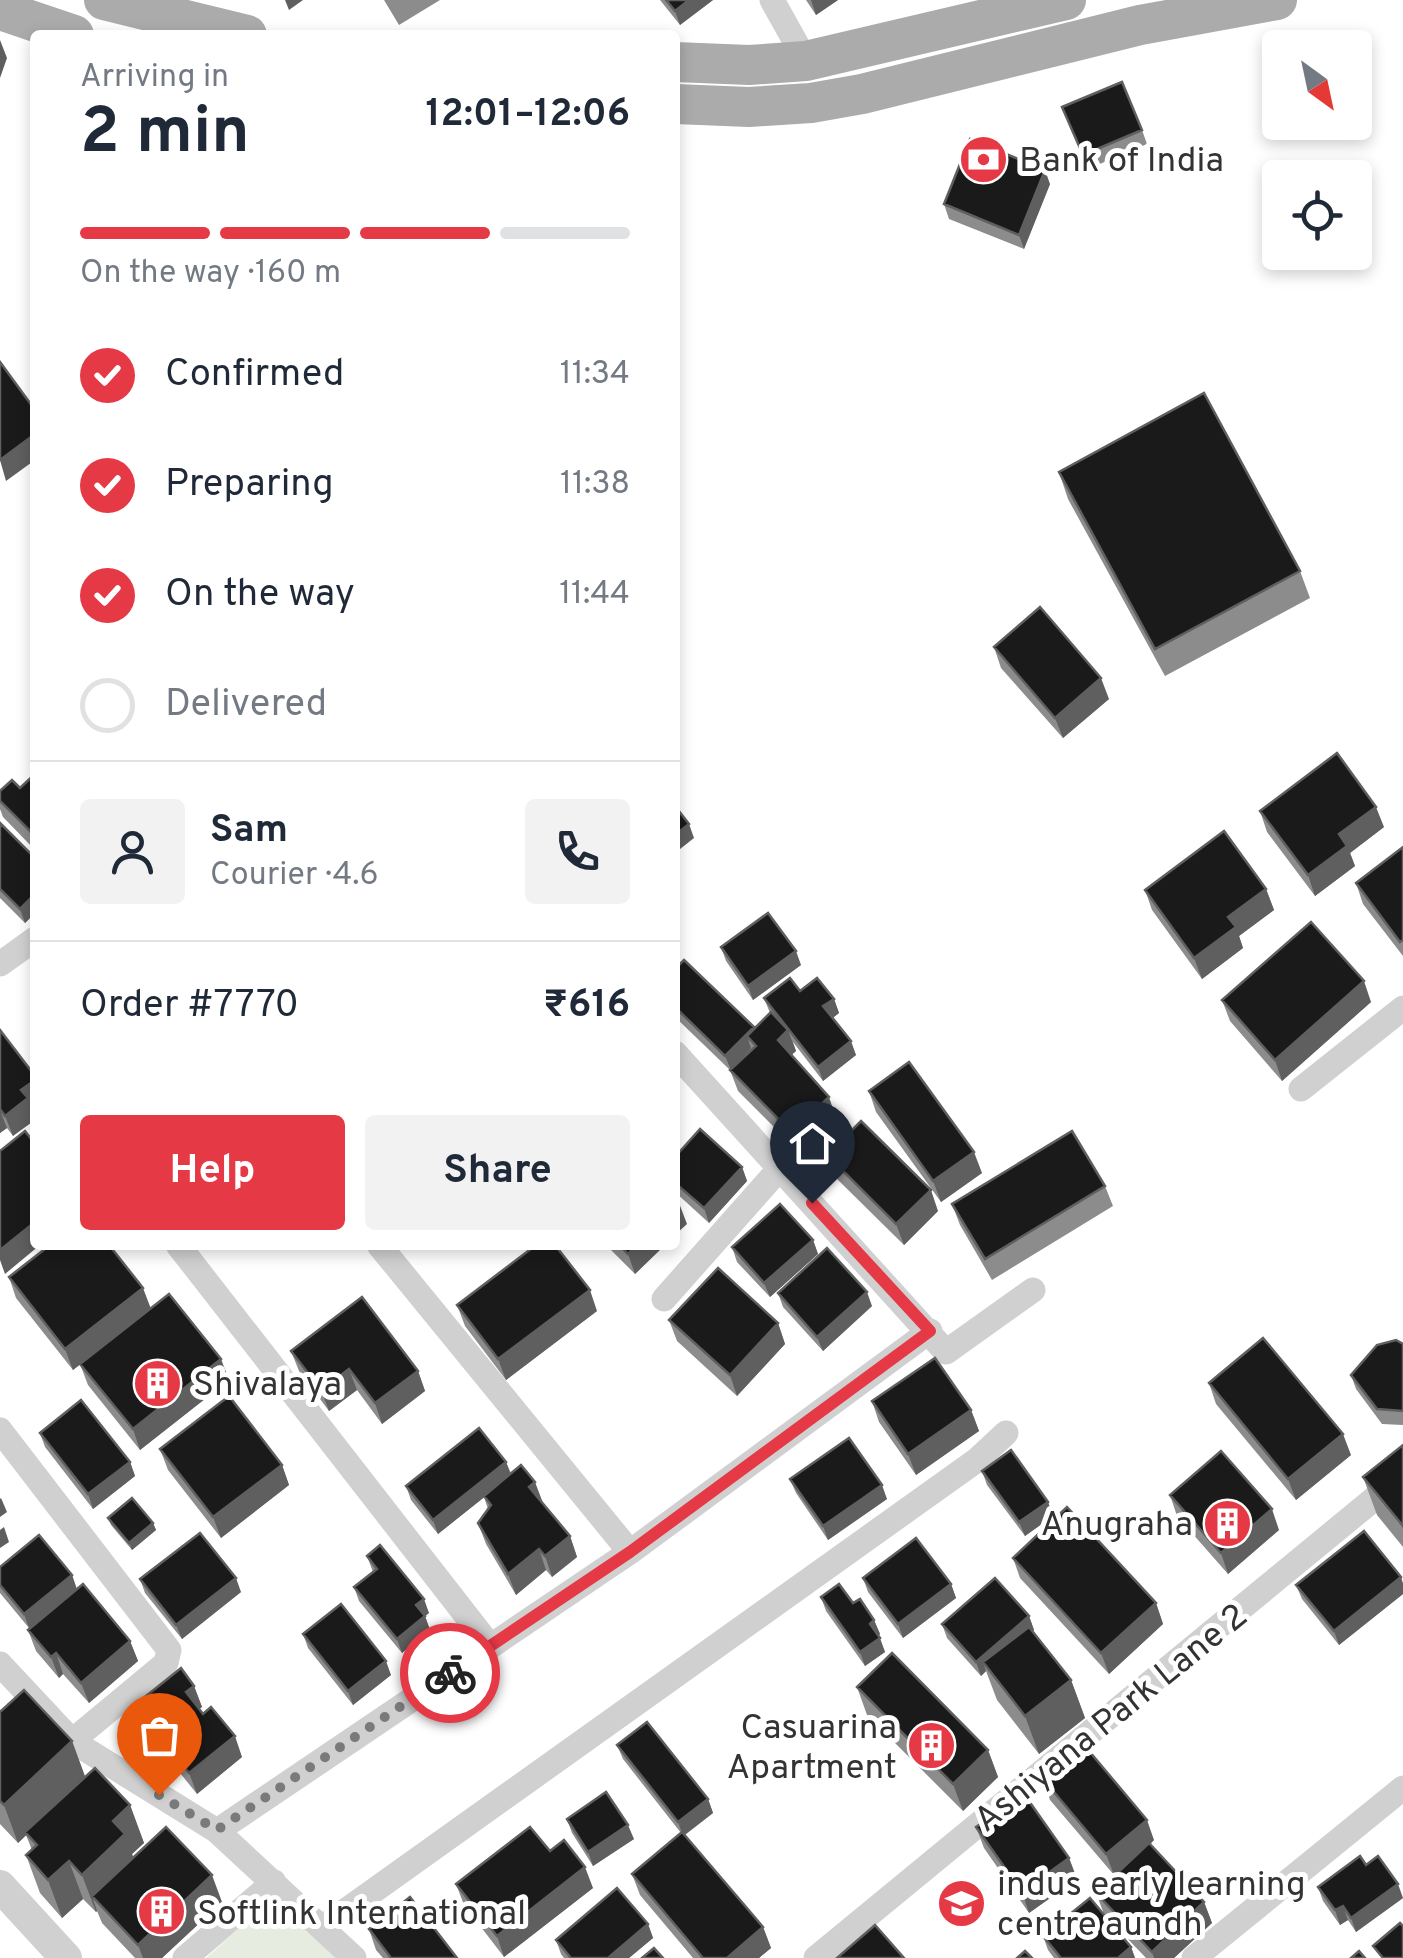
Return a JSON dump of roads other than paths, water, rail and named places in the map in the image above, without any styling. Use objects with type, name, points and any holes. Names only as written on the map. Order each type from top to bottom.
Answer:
[{"type":"main road","points":[[104,0],[227,30]]},
{"type":"main road","points":[[680,62],[788,63],[1066,0]]},
{"type":"main road","points":[[680,104],[783,106],[862,94],[1140,25],[1278,0]]},
{"type":"main road","points":[[0,10],[59,30]]},
{"type":"main road","points":[[783,106],[788,63]]},
{"type":"street","points":[[772,0],[788,63]]},
{"type":"street","points":[[0,964],[30,943]]},
{"type":"street","points":[[1301,1089],[1403,1008]]},
{"type":"street","points":[[680,1058],[946,1352],[1033,1290]]},
{"type":"street","points":[[664,1299],[780,1168]]},
{"type":"street","points":[[182,1250],[490,1646]]},
{"type":"street","points":[[383,1250],[630,1552]]},
{"type":"street","points":[[217,1830],[630,1552],[930,1331]]},
{"type":"street","points":[[0,1430],[170,1650],[166,1663],[72,1741]]},
{"type":"street","points":[[323,1927],[961,1472],[1006,1434]]},
{"type":"street","name":"Ashiyana Park Lane 2","points":[[816,1958],[1403,1476]]},
{"type":"street","points":[[0,1664],[72,1741],[217,1830],[354,1958]]},
{"type":"street","points":[[1194,1958],[1403,1788]]},
{"type":"street","points":[[184,1958],[274,1882]]},
{"type":"street","points":[[0,1886],[66,1958]]},
{"type":"place","name":"Bank of India","points":[[984,159]]},
{"type":"place","name":"Shivalaya","points":[[158,1383]]},
{"type":"place","name":"Anugraha","points":[[1228,1523]]},
{"type":"place","name":"Casuarina Apartment","points":[[932,1746]]},
{"type":"place","name":"indus early learning centre aundh","points":[[962,1903]]},
{"type":"place","name":"Softlink International","points":[[162,1912]]}]
